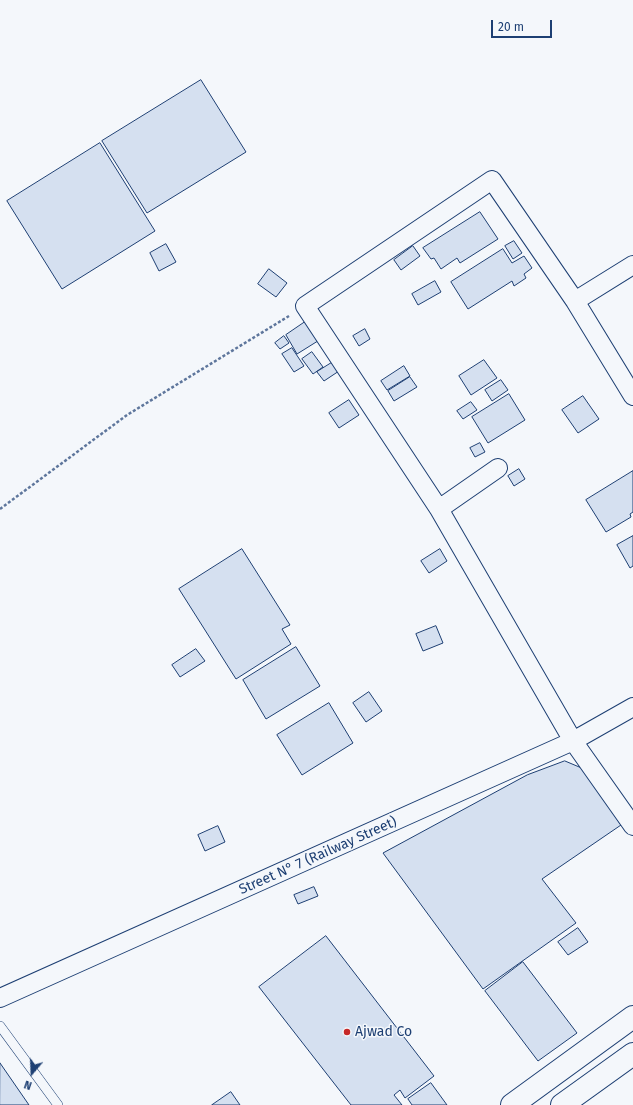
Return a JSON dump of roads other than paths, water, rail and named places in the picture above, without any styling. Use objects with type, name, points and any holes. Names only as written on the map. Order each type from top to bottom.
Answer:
[{"type":"main road","points":[[512,1105],[633,1018]]},
{"type":"main road","points":[[562,1105],[633,1054]]},
{"type":"street","points":[[633,396],[576,301],[492,180],[305,306],[439,509],[573,741],[633,826]]},
{"type":"street","points":[[576,301],[633,265]]},
{"type":"street","points":[[439,509],[498,468]]},
{"type":"street","name":"Street N° 7 (Railway Street)","points":[[0,998],[573,741],[633,707]]},
{"type":"lane","points":[[0,1026],[58,1105]]},
{"type":"place","name":"Ajwad Co","points":[[347,1032]]}]
